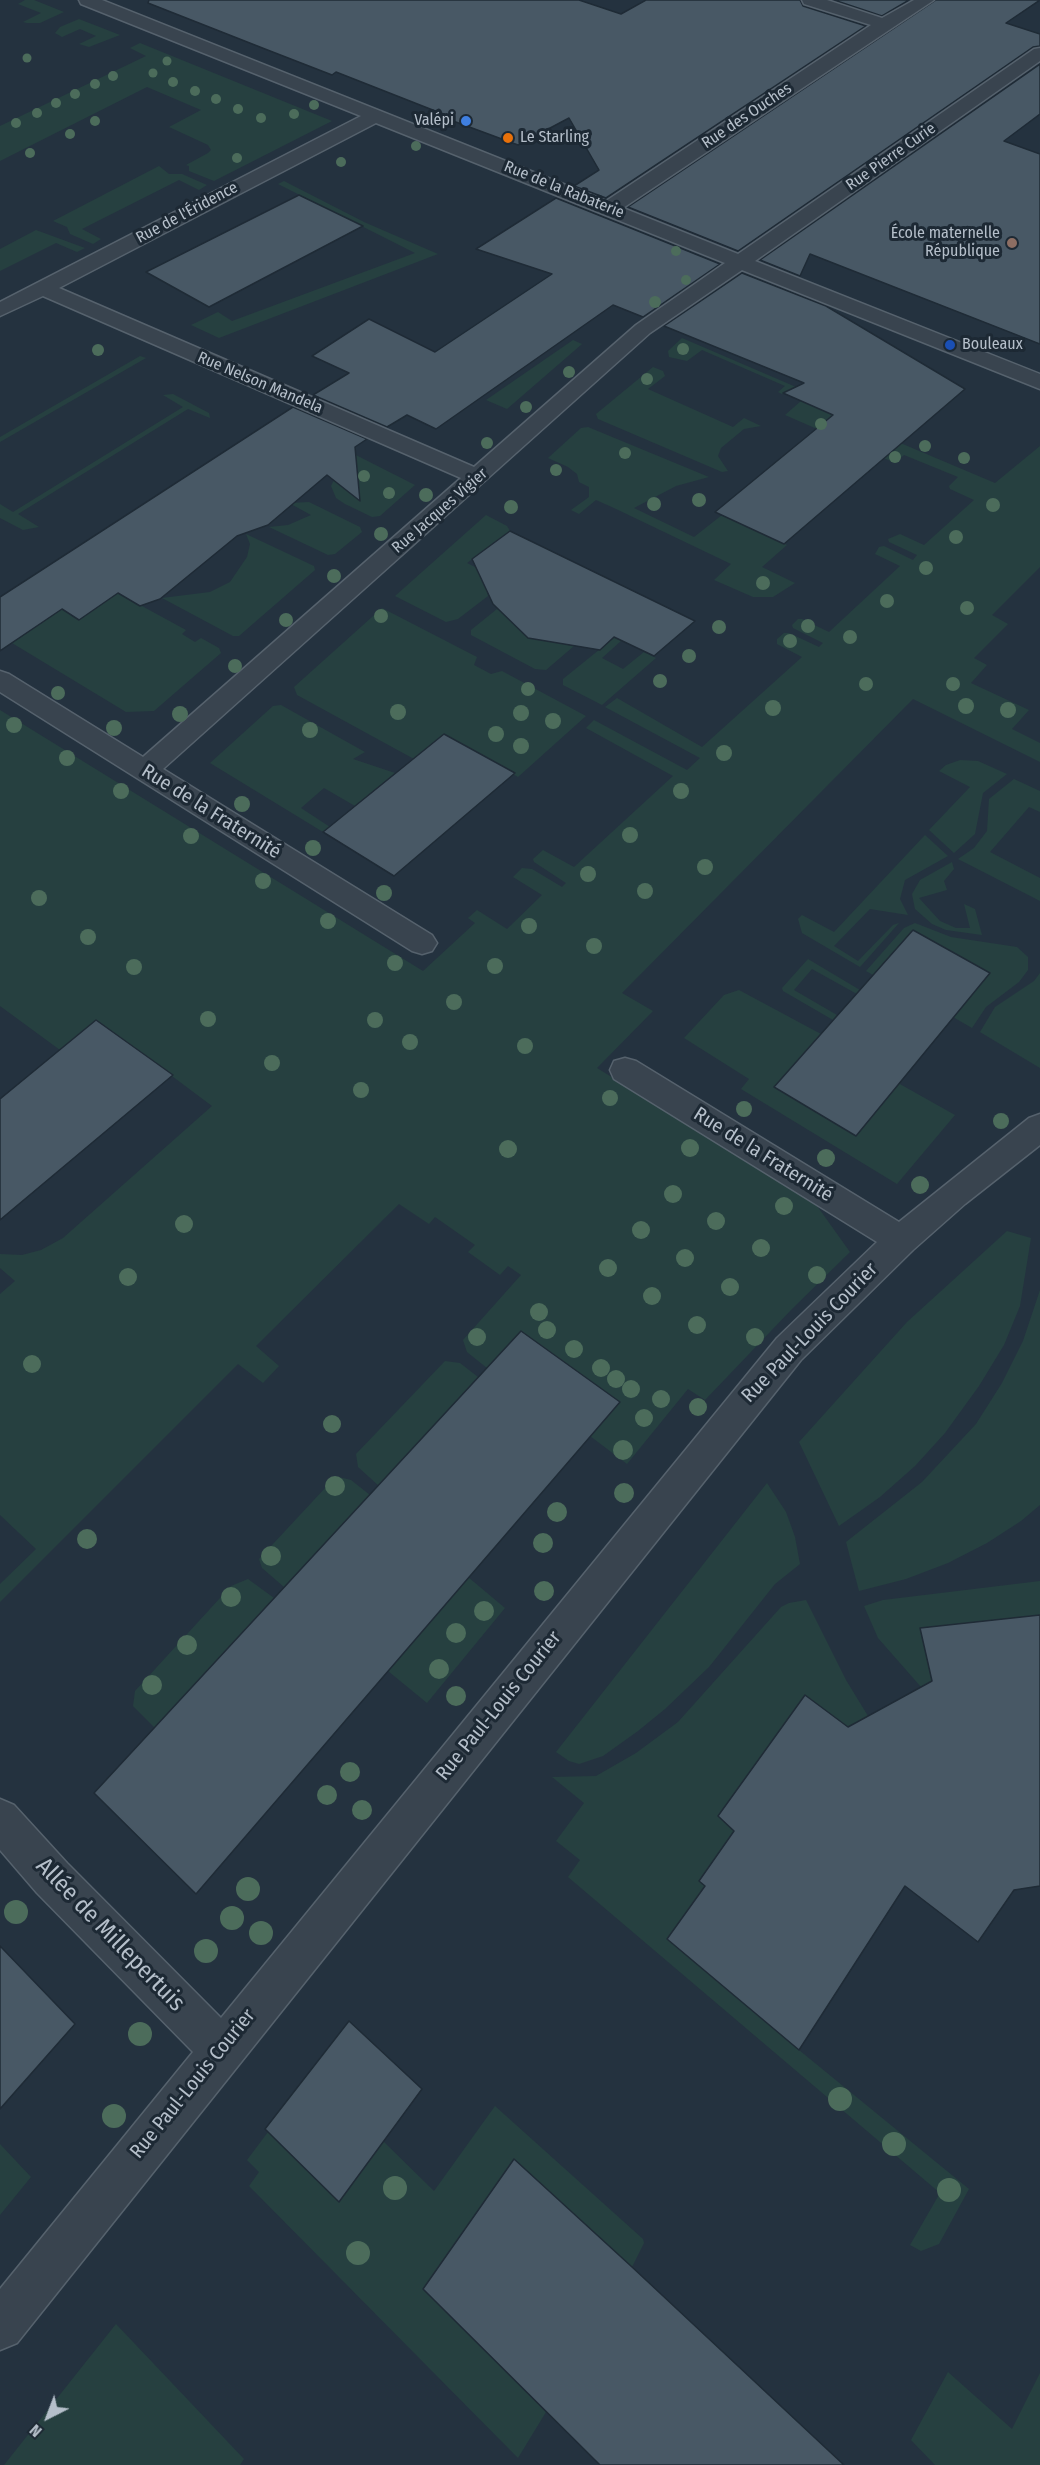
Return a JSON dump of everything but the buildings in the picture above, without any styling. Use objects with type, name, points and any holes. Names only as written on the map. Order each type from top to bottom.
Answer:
[{"type":"street","points":[[810,0],[884,24]]},
{"type":"street","name":"Rue des Ouches","points":[[609,208],[884,24],[926,0]]},
{"type":"street","name":"Rue de la Rabaterie","points":[[102,2],[375,116],[742,260],[1040,382]]},
{"type":"street","name":"Rue Pierre Curie","points":[[742,260],[1040,53]]},
{"type":"street","name":"Rue de l'Éridence","points":[[0,310],[375,116]]},
{"type":"street","name":"Rue Jacques Vigier","points":[[145,770],[643,329],[742,260]]},
{"type":"street","name":"Rue Nelson Mandela","points":[[42,288],[478,477]]},
{"type":"street","name":"Rue de la Fraternité","points":[[0,680],[422,943]]},
{"type":"street","name":"Rue de la Fraternité","points":[[625,1070],[901,1240]]},
{"type":"street","name":"Rue Paul-Louis Courier","points":[[0,2326],[738,1408],[789,1349],[901,1240],[967,1183],[1040,1127]]},
{"type":"street","name":"Allée de Millepertuis","points":[[0,1819],[52,1878],[221,2049]]},
{"type":"green space","points":[[25,0],[34,0],[64,12],[40,23],[23,22],[41,13],[18,4]]},
{"type":"green space","points":[[79,19],[120,35],[89,47],[79,44],[96,36],[80,29],[62,37],[55,33],[60,27]]},
{"type":"green space","points":[[140,43],[332,121],[214,181],[189,171],[189,166],[186,165],[208,153],[211,150],[208,145],[169,127],[201,110],[147,87],[0,161],[0,126],[146,56],[130,48]]},
{"type":"green space","points":[[159,166],[169,174],[182,174],[207,185],[199,190],[179,180],[82,229],[101,239],[93,244],[70,234],[67,227],[53,221]]},
{"type":"green space","points":[[284,181],[364,222],[438,254],[219,338],[191,325],[218,312],[232,321],[415,253],[278,184]]},
{"type":"green space","points":[[36,230],[85,248],[77,252],[56,243],[0,271],[0,249]]},
{"type":"green space","points":[[682,338],[796,387],[782,394],[778,392],[785,386],[702,350],[687,361],[669,357],[668,351]]},
{"type":"green space","points":[[573,340],[582,344],[507,409],[486,400]]},
{"type":"green space","points":[[140,356],[146,358],[0,442],[0,437]]},
{"type":"green space","points":[[653,367],[663,371],[665,376],[648,389],[733,427],[744,418],[761,426],[744,429],[721,448],[718,456],[728,471],[722,472],[598,419],[596,414]]},
{"type":"green space","points":[[173,394],[209,413],[210,418],[188,409],[18,514],[39,527],[23,530],[0,518],[0,504],[13,512],[183,407],[163,395]]},
{"type":"green space","points":[[801,401],[995,483],[1040,446],[1040,567],[992,615],[1008,624],[974,658],[987,665],[971,683],[1029,710],[1012,729],[1040,743],[1040,762],[913,699],[622,993],[653,1011],[597,1068],[815,1203],[850,1252],[705,1400],[688,1389],[627,1464],[590,1436],[619,1402],[521,1331],[487,1368],[467,1352],[463,1340],[521,1275],[508,1266],[500,1275],[468,1252],[475,1245],[435,1217],[429,1224],[399,1204],[256,1346],[279,1366],[263,1383],[238,1364],[0,1602],[0,1584],[36,1549],[0,1515],[0,1294],[15,1281],[0,1268],[0,1254],[22,1255],[41,1250],[63,1238],[212,1106],[97,1020],[60,1050],[0,1006],[0,710],[423,971],[475,923],[468,918],[477,910],[507,929],[542,895],[513,877],[522,868],[532,869],[562,887],[566,883],[534,862],[533,859],[543,850],[574,867],[673,776],[586,728],[594,720],[687,770],[700,758],[605,707],[617,698],[702,747],[802,657],[777,644],[777,639],[784,633],[789,633],[819,647],[823,643],[793,628],[792,625],[798,619],[829,632],[900,566],[875,554],[879,547],[884,546],[913,560],[917,555],[889,542],[888,539],[900,534],[924,545],[974,500],[950,489],[949,486],[958,477],[904,455],[895,463],[785,415]]},
{"type":"green space","points":[[588,427],[709,477],[676,486],[634,508],[694,537],[722,515],[787,545],[762,567],[795,583],[773,597],[753,597],[714,580],[731,564],[614,508],[596,500],[579,514],[571,510],[589,497],[589,487],[579,482],[577,474],[568,467],[548,458],[581,428]]},
{"type":"green space","points":[[348,451],[415,485],[380,516],[372,517],[345,504],[336,498],[331,486]]},
{"type":"green space","points":[[309,502],[360,527],[362,532],[335,554],[328,555],[269,527],[288,525],[311,515],[289,503]]},
{"type":"green space","points":[[486,515],[507,526],[510,531],[467,563],[501,580],[487,591],[488,596],[458,619],[446,622],[395,596]]},
{"type":"green space","points":[[246,534],[314,566],[315,570],[239,636],[233,636],[162,598],[210,592],[230,582],[247,557],[250,544]]},
{"type":"green space","points":[[118,593],[186,630],[182,634],[195,642],[201,638],[219,648],[221,653],[154,711],[126,712],[12,643],[62,609],[79,620]]},
{"type":"green space","points":[[382,608],[477,657],[474,665],[491,674],[502,671],[586,716],[518,777],[444,734],[414,759],[297,695],[294,687]]},
{"type":"green space","points":[[497,609],[574,646],[546,670],[535,669],[471,635],[471,630]]},
{"type":"green space","points":[[615,637],[621,641],[602,658],[623,669],[644,652],[656,658],[602,705],[563,685],[563,679]]},
{"type":"green space","points":[[281,705],[365,752],[353,759],[395,773],[355,806],[324,788],[301,808],[330,827],[323,832],[210,763],[273,706]]},
{"type":"green space","points":[[960,760],[978,761],[1007,774],[983,793],[975,834],[954,853],[929,830],[970,787],[939,771],[946,765]]},
{"type":"green space","points":[[1014,779],[1040,791],[1040,812],[1029,807],[990,852],[1040,878],[1040,901],[958,859],[974,848],[987,831],[989,799]]},
{"type":"green space","points":[[925,835],[948,856],[905,880],[900,899],[908,915],[870,909],[834,946],[858,961],[893,925],[899,923],[860,967],[802,933],[798,919],[802,915],[834,932]]},
{"type":"green space","points":[[952,862],[954,869],[944,881],[947,890],[919,898],[940,921],[956,928],[970,928],[964,904],[975,909],[982,935],[946,930],[932,924],[915,909],[912,894],[920,880]]},
{"type":"green space","points":[[915,923],[951,937],[1017,947],[1028,957],[1028,970],[1019,982],[986,1007],[972,1028],[953,1017],[989,973],[913,930],[873,975],[866,971],[904,928]]},
{"type":"green space","points":[[808,959],[860,990],[857,994],[812,969],[794,990],[837,1015],[833,1020],[783,991],[782,988]]},
{"type":"green space","points":[[1040,973],[1040,1068],[980,1032],[995,1007],[1034,981]]},
{"type":"green space","points":[[739,990],[821,1034],[898,1083],[955,1115],[897,1184],[741,1089],[749,1079],[684,1038],[724,995]]},
{"type":"green space","points":[[1007,1231],[1031,1238],[1020,1306],[1004,1345],[979,1386],[945,1433],[915,1466],[880,1497],[839,1526],[799,1442],[907,1322]]},
{"type":"green space","points":[[1040,1290],[1040,1505],[1021,1521],[987,1543],[948,1563],[906,1579],[859,1591],[846,1542],[922,1482],[976,1424],[1002,1383],[1023,1341]]},
{"type":"green space","points":[[445,1361],[460,1363],[478,1377],[379,1486],[358,1467],[356,1454]]},
{"type":"green space","points":[[339,1477],[351,1480],[370,1495],[284,1587],[262,1568],[259,1559],[326,1487]]},
{"type":"green space","points":[[767,1483],[786,1512],[795,1537],[800,1564],[775,1584],[709,1667],[638,1731],[603,1756],[579,1764],[569,1761],[556,1752]]},
{"type":"green space","points":[[468,1577],[505,1608],[427,1703],[388,1671]]},
{"type":"green space","points":[[248,1579],[274,1598],[155,1728],[133,1706],[135,1691],[231,1586]]},
{"type":"green space","points":[[1040,1581],[1040,1615],[920,1628],[932,1682],[921,1687],[878,1638],[864,1606],[883,1600]]},
{"type":"green space","points":[[806,1600],[846,1680],[868,1716],[849,1728],[805,1696],[718,1816],[734,1831],[699,1881],[705,1886],[799,2050],[969,2189],[939,2244],[921,2251],[910,2245],[940,2193],[568,1877],[580,1860],[556,1841],[584,1803],[552,1777],[596,1776],[636,1753],[678,1722],[781,1607]]},
{"type":"green space","points":[[495,2106],[643,2239],[644,2243],[632,2267],[514,2159],[423,2289],[546,2412],[518,2458],[249,2186],[259,2172],[247,2160],[268,2132],[339,2202],[383,2141],[434,2191]]},
{"type":"green space","points":[[0,2144],[31,2177],[0,2215]]},
{"type":"green space","points":[[116,2324],[244,2459],[240,2465],[4,2465]]},
{"type":"green space","points":[[948,2372],[1012,2429],[1040,2373],[1040,2465],[935,2465],[911,2440]]},
{"type":"place","name":"Valépi","points":[[466,121]]},
{"type":"place","name":"Le Starling","points":[[508,138]]},
{"type":"place","name":"École maternelle République","points":[[1012,243]]},
{"type":"place","name":"Bouleaux","points":[[950,345]]}]
